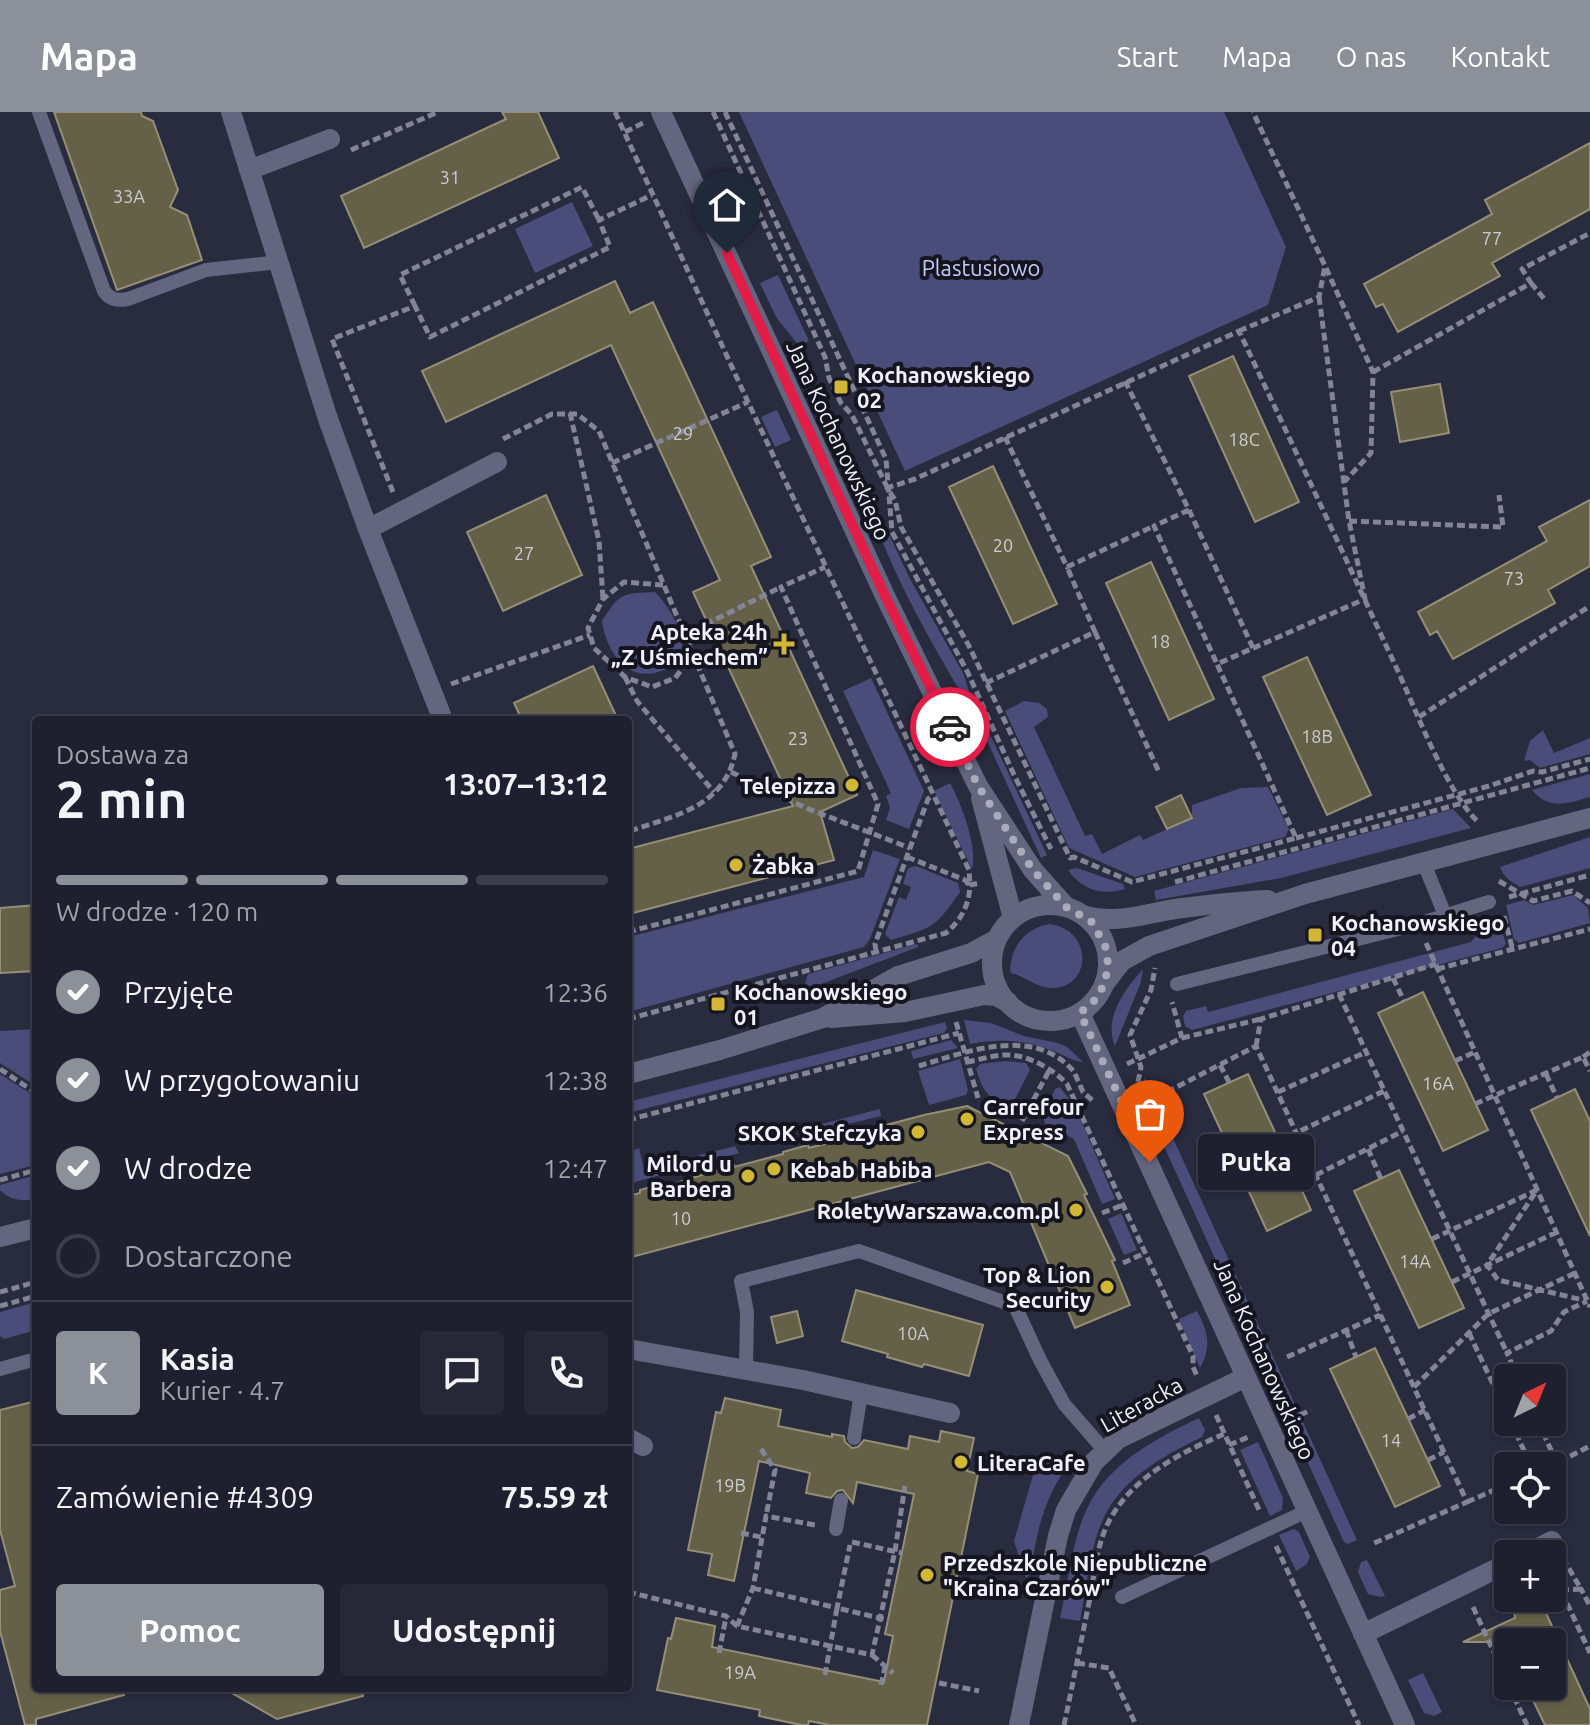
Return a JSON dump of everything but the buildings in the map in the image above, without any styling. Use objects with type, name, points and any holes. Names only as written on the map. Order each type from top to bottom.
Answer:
[{"type":"street","points":[[231,112],[309,363],[368,529],[441,716]]},
{"type":"street","name":"Jana Kochanowskiego","points":[[654,117],[978,786],[1033,870],[1075,911]]},
{"type":"street","points":[[249,170],[330,139]]},
{"type":"street","points":[[368,529],[497,462]]},
{"type":"street","name":"Jana Kochanowskiego","points":[[978,786],[1013,918]]},
{"type":"street","points":[[823,1018],[905,1012],[984,995],[996,996],[1023,1014],[1042,1020],[1062,1020],[1080,1013],[1095,1000],[1122,961],[1149,946],[1284,900],[1590,818]]},
{"type":"street","points":[[632,1073],[823,1018],[898,976],[971,953],[997,939],[1013,918],[1039,906],[1075,911],[1101,921],[1237,901],[1284,900]]},
{"type":"street","points":[[1075,911],[1097,928],[1105,945],[1108,964],[1105,983]]},
{"type":"street","points":[[997,939],[992,968],[997,986],[1008,1002]]},
{"type":"street","name":"Jana Kochanowskiego","points":[[1080,1013],[1405,1725]]},
{"type":"street","points":[[0,1237],[32,1229]]},
{"type":"street","points":[[632,1350],[746,1369],[950,1413]]},
{"type":"street","name":"Literacka","points":[[1019,1725],[1058,1536],[1066,1510],[1094,1462],[1125,1435],[1246,1377]]},
{"type":"street","points":[[1363,1634],[1494,1570]]},
{"type":"lane","points":[[39,112],[108,297],[128,299],[223,266],[279,262]]},
{"type":"lane","points":[[1423,861],[1445,915]]},
{"type":"lane","points":[[1177,984],[1418,924],[1494,900]]},
{"type":"lane","points":[[746,1369],[747,1312],[741,1281],[859,1251],[1015,1306],[1064,1404],[1105,1451]]},
{"type":"lane","points":[[0,1369],[32,1360]]},
{"type":"lane","points":[[854,1438],[861,1393]]},
{"type":"lane","points":[[836,1529],[841,1500]]},
{"type":"lane","points":[[1122,1597],[1307,1511]]},
{"type":"path","points":[[330,139],[347,152],[438,112]]},
{"type":"path","points":[[615,112],[969,870],[970,885],[965,880],[907,857]]},
{"type":"path","points":[[713,112],[825,357],[829,378],[841,403],[852,415],[895,500],[901,527],[969,646],[1070,858],[1132,882],[1457,795],[1533,771],[1542,772],[1590,759]]},
{"type":"path","points":[[725,112],[886,459],[892,532],[968,673],[1015,777],[1058,861]]},
{"type":"path","points":[[1253,112],[1373,372],[1371,453],[1344,482]]},
{"type":"path","points":[[625,132],[654,117]]},
{"type":"path","points":[[582,187],[599,220],[610,247],[430,337],[400,275],[582,187]]},
{"type":"path","points":[[599,220],[652,195]]},
{"type":"path","points":[[1546,301],[1522,269],[1590,233]]},
{"type":"path","points":[[1325,266],[1319,297],[1349,521],[1365,599]]},
{"type":"path","points":[[1373,372],[1531,283]]},
{"type":"path","points":[[887,488],[915,479],[1125,381],[1319,297]]},
{"type":"path","points":[[401,512],[332,339],[415,306]]},
{"type":"path","points":[[1239,331],[1457,795],[1480,824],[1494,900],[1513,951]]},
{"type":"path","points":[[1125,381],[1253,648]]},
{"type":"path","points":[[612,463],[748,402]]},
{"type":"path","points":[[570,413],[599,541],[603,599]]},
{"type":"path","points":[[497,462],[501,440],[552,414],[577,414],[599,431],[735,754],[731,772],[697,808],[632,828]]},
{"type":"path","points":[[1005,437],[1159,772]]},
{"type":"path","points":[[1349,521],[1503,527],[1499,495]]},
{"type":"path","points":[[1067,567],[1189,510]]},
{"type":"path","points":[[1154,526],[1296,838]]},
{"type":"path","points":[[684,635],[825,567]]},
{"type":"path","points":[[663,585],[624,582],[603,599],[588,628],[594,648],[625,677],[637,701],[714,792]]},
{"type":"path","points":[[632,931],[858,871],[878,804],[781,587]]},
{"type":"path","points":[[1217,664],[1365,599]]},
{"type":"path","points":[[1419,717],[1590,606]]},
{"type":"path","points":[[986,683],[1095,632]]},
{"type":"path","points":[[432,691],[590,635]]},
{"type":"path","points":[[625,677],[652,687],[675,678],[693,655]]},
{"type":"path","points":[[1162,886],[1590,768]]},
{"type":"path","points":[[731,772],[806,808],[910,848]]},
{"type":"path","points":[[876,951],[875,944],[928,799],[932,796]]},
{"type":"path","points":[[1494,900],[1590,875]]},
{"type":"path","points":[[1418,924],[1589,1304]]},
{"type":"path","points":[[1182,1038],[1261,1019],[1393,978],[1513,951],[1590,929]]},
{"type":"path","points":[[632,1018],[932,936]]},
{"type":"path","points":[[1393,978],[1404,1001]]},
{"type":"path","points":[[1339,994],[1512,1364]]},
{"type":"path","points":[[950,1002],[978,1098]]},
{"type":"path","points":[[1261,1019],[1256,1046],[1467,1502]]},
{"type":"path","points":[[632,1119],[959,1033]]},
{"type":"path","points":[[919,1066],[964,1052],[1022,1045],[1066,1063],[1075,1074],[1133,1048],[1141,1067]]},
{"type":"path","points":[[1167,1092],[1256,1046]]},
{"type":"path","points":[[1278,1092],[1366,1052]]},
{"type":"path","points":[[1455,1061],[1475,1052]]},
{"type":"path","points":[[1475,1104],[1590,1052]]},
{"type":"path","points":[[967,1062],[1006,1055],[1020,1057],[1050,1069],[1071,1091]]},
{"type":"path","points":[[1583,1057],[1590,1071]]},
{"type":"path","points":[[1220,1065],[1229,1082]]},
{"type":"path","points":[[0,1069],[32,1090]]},
{"type":"path","points":[[1022,1121],[1050,1069]]},
{"type":"path","points":[[1546,1074],[1557,1098]]},
{"type":"path","points":[[1279,1141],[1384,1091]]},
{"type":"path","points":[[1300,1185],[1403,1131]]},
{"type":"path","points":[[1368,1149],[1381,1179]]},
{"type":"path","points":[[0,1180],[32,1171]]},
{"type":"path","points":[[1432,1239],[1537,1190]]},
{"type":"path","points":[[1487,1265],[1537,1190]]},
{"type":"path","points":[[1102,1213],[1123,1205]]},
{"type":"path","points":[[1452,1282],[1557,1232]]},
{"type":"path","points":[[1123,1263],[1145,1253]]},
{"type":"path","points":[[1487,1265],[1498,1280],[1589,1304]]},
{"type":"path","points":[[1414,1387],[1488,1314],[1575,1273]]},
{"type":"path","points":[[0,1292],[32,1283]]},
{"type":"path","points":[[0,1306],[32,1297]]},
{"type":"path","points":[[1507,1353],[1551,1331],[1564,1312],[1589,1304]]},
{"type":"path","points":[[1287,1357],[1380,1315]]},
{"type":"path","points":[[1346,1330],[1356,1357]]},
{"type":"path","points":[[1469,1333],[1494,1386]]},
{"type":"path","points":[[1408,1419],[1425,1410]]},
{"type":"path","points":[[1064,1725],[1099,1548],[1111,1516],[1150,1473],[1224,1434]]},
{"type":"path","points":[[1566,1458],[1590,1446]]},
{"type":"path","points":[[737,1626],[753,1588],[775,1470],[761,1449]]},
{"type":"path","points":[[1428,1460],[1444,1452]]},
{"type":"path","points":[[872,1655],[898,1552],[905,1486]]},
{"type":"path","points":[[1372,1544],[1494,1490]]},
{"type":"path","points":[[766,1516],[852,1533],[825,1675]]},
{"type":"path","points":[[741,1533],[761,1537]]},
{"type":"path","points":[[851,1542],[898,1552]]},
{"type":"path","points":[[753,1588],[888,1620]]},
{"type":"path","points":[[1566,1590],[1581,1589],[1590,1606]]},
{"type":"path","points":[[632,1593],[726,1616],[737,1626],[872,1655],[893,1673]]},
{"type":"path","points":[[1566,1601],[1590,1653]]},
{"type":"path","points":[[1472,1603],[1494,1652]]},
{"type":"path","points":[[719,1653],[726,1616]]},
{"type":"path","points":[[1077,1663],[1109,1668],[1136,1725]]},
{"type":"path","points":[[881,1685],[885,1667]]},
{"type":"path","points":[[939,1683],[979,1691]]},
{"type":"path","points":[[1516,1700],[1527,1725]]},
{"type":"green space","name":"Plastusiowo","points":[[739,112],[1224,112],[1286,247],[1268,305],[905,471]]},
{"type":"green space","points":[[572,202],[593,246],[535,273],[515,229]]},
{"type":"green space","points":[[778,275],[809,341],[799,346],[776,317],[760,283]]},
{"type":"green space","points":[[777,410],[791,440],[775,447],[761,417]]},
{"type":"green space","points":[[867,488],[910,579],[963,673],[970,694],[960,691],[906,594],[873,518],[864,490]]},
{"type":"green space","points":[[655,592],[677,624],[682,652],[679,660],[667,669],[646,674],[627,668],[619,661],[608,642],[602,621],[623,596]]},
{"type":"green space","points":[[871,678],[924,791],[909,829],[886,820],[890,807],[886,796],[891,793],[843,691]]},
{"type":"green space","points":[[1024,701],[1039,703],[1047,709],[1048,717],[1034,727],[1085,836],[1092,834],[1102,854],[1140,835],[1143,840],[1192,818],[1192,805],[1241,788],[1268,787],[1289,829],[1285,837],[1135,877],[1069,848],[1005,711]]},
{"type":"green space","points":[[987,728],[1047,855],[1041,858],[982,730]]},
{"type":"green space","points":[[1543,730],[1554,753],[1590,738],[1590,754],[1540,768],[1530,760],[1524,761],[1530,741]]},
{"type":"green space","points":[[1590,774],[1590,797],[1559,804],[1545,801],[1532,790]]},
{"type":"green space","points":[[950,783],[971,837],[972,869],[934,791]]},
{"type":"green space","points":[[1453,809],[1471,828],[1281,878],[1156,900],[1154,891]]},
{"type":"green space","points":[[1590,837],[1590,868],[1520,887],[1506,877],[1500,867]]},
{"type":"green space","points":[[873,850],[900,859],[870,939],[864,947],[632,1011],[632,936],[864,877]]},
{"type":"green space","points":[[916,866],[958,883],[960,892],[932,925],[891,940],[885,934],[899,897],[906,900],[911,887],[903,884],[908,868]]},
{"type":"green space","points":[[1077,868],[1123,884],[1125,889],[1108,892],[1086,887],[1068,870]]},
{"type":"green space","points":[[1573,895],[1588,908],[1590,923],[1519,943],[1514,939],[1506,905],[1524,900],[1533,905]]},
{"type":"green space","points":[[1049,924],[1064,928],[1074,936],[1082,958],[1075,979],[1052,988],[1011,973],[1010,969],[1021,939]]},
{"type":"green space","points":[[1496,929],[1502,932],[1506,944],[1502,948],[1192,1030],[1185,1026],[1183,1016],[1186,1011],[1206,1006],[1208,1012],[1471,942],[1477,935]]},
{"type":"green space","points":[[917,944],[918,947],[803,991],[808,974]]},
{"type":"green space","points":[[1143,969],[1141,982],[1115,1046],[1112,1025],[1118,1004]]},
{"type":"green space","points":[[964,1020],[991,1023],[1024,1036],[1058,1043],[1083,1062],[1022,1042],[970,1044]]},
{"type":"green space","points":[[945,1022],[947,1028],[944,1033],[632,1112],[632,1101]]},
{"type":"green space","points":[[32,1029],[32,1083],[0,1063],[0,1031]]},
{"type":"green space","points":[[951,1040],[958,1048],[913,1059],[911,1051]]},
{"type":"green space","points":[[960,1059],[968,1090],[966,1095],[929,1105],[918,1071]]},
{"type":"green space","points":[[1005,1061],[1026,1063],[1030,1070],[1014,1101],[1022,1106],[1019,1111],[991,1097],[976,1069],[980,1064]]},
{"type":"green space","points":[[0,1074],[32,1094],[32,1166],[0,1174]]},
{"type":"green space","points":[[1145,1077],[1357,1540],[1348,1544],[1344,1542],[1142,1098]]},
{"type":"green space","points":[[1060,1087],[1075,1107],[1115,1199],[1102,1204],[1074,1139],[1045,1124],[1043,1116],[1055,1089]]},
{"type":"green space","points":[[880,1109],[881,1116],[815,1132],[814,1126]]},
{"type":"green space","points":[[735,1146],[739,1153],[632,1183],[632,1151],[639,1148],[644,1169]]},
{"type":"green space","points":[[32,1176],[32,1199],[8,1196],[0,1190],[0,1185]]},
{"type":"green space","points":[[1121,1213],[1137,1250],[1124,1255],[1108,1219]]},
{"type":"green space","points":[[32,1303],[32,1331],[4,1339],[0,1336],[0,1312]]},
{"type":"green space","points":[[1197,1311],[1207,1339],[1200,1368],[1179,1319]]},
{"type":"green space","points":[[1199,1418],[1205,1430],[1202,1437],[1143,1472],[1130,1482],[1109,1508],[1094,1545],[1080,1621],[1060,1618],[1080,1527],[1092,1499],[1126,1461]]},
{"type":"green space","points":[[1258,1442],[1283,1498],[1282,1510],[1270,1516],[1240,1450]]},
{"type":"green space","points":[[1070,1455],[1072,1460],[1048,1500],[1031,1574],[1026,1578],[1014,1541],[1035,1468]]},
{"type":"green space","points":[[1294,1529],[1299,1532],[1310,1557],[1307,1564],[1296,1571],[1279,1535]]},
{"type":"green space","points":[[1367,1560],[1385,1596],[1368,1594],[1358,1572],[1361,1562]]},
{"type":"green space","points":[[1423,1673],[1442,1712],[1434,1716],[1424,1713],[1408,1680]]},
{"type":"way so far","points":[[950,727],[978,786],[1033,870],[1066,907],[1091,921],[1105,945],[1108,964],[1105,983],[1095,1000],[1080,1013],[1150,1162]]},
{"type":"place","name":"Kochanowskiego 02","points":[[841,387]]},
{"type":"place","name":"Apteka 24h „Z Uśmiechem”","points":[[784,644]]},
{"type":"place","name":"Telepizza","points":[[852,785]]},
{"type":"place","name":"Żabka","points":[[736,865]]},
{"type":"place","name":"Kochanowskiego 04","points":[[1315,935]]},
{"type":"place","name":"Kochanowskiego 01","points":[[718,1004]]},
{"type":"place","name":"Carrefour Express","points":[[967,1119]]},
{"type":"place","name":"SKOK Stefczyka","points":[[918,1132]]},
{"type":"place","name":"Putka","points":[[1150,1162]]},
{"type":"place","name":"Kebab Habiba","points":[[774,1169]]},
{"type":"place","name":"Milord u Barbera","points":[[748,1176]]},
{"type":"place","name":"RoletyWarszawa.com.pl","points":[[1076,1210]]},
{"type":"place","name":"Top & Lion Security","points":[[1107,1287]]},
{"type":"place","name":"LiteraCafe","points":[[961,1462]]},
{"type":"place","name":"Przedszkole Niepubliczne \"Kraina Czarów\"","points":[[927,1575]]},
{"type":"route","points":[[727,253],[886,598],[950,727]]}]
